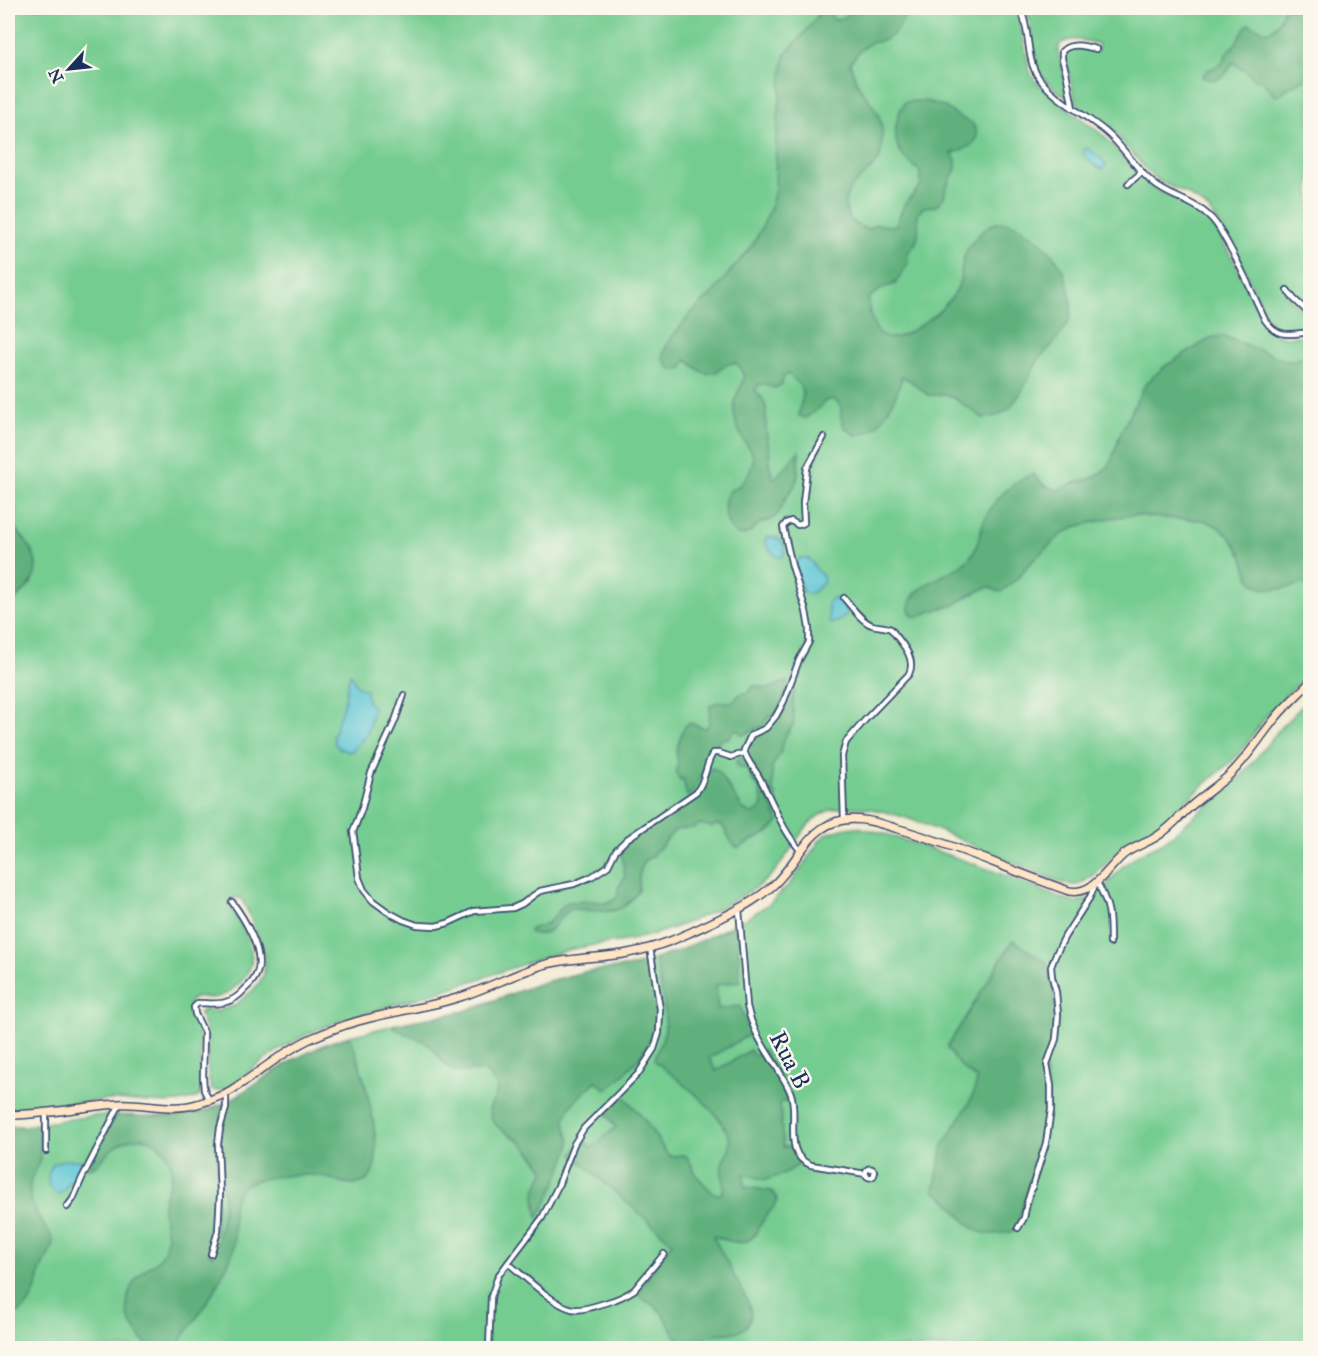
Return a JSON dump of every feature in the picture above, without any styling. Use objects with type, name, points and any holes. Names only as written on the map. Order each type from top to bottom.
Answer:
[{"type":"street","points":[[1020,8],[1026,22],[1033,68],[1043,84],[1120,144],[1153,183],[1209,215],[1217,224],[1243,271],[1265,320],[1272,329],[1287,334],[1311,332]]},
{"type":"street","points":[[1073,108],[1062,51],[1072,45],[1096,49]]},
{"type":"street","points":[[1128,184],[1142,172]]},
{"type":"street","points":[[1287,290],[1311,314]]},
{"type":"street","points":[[801,850],[786,833],[744,753],[744,748],[751,735],[766,728],[776,716],[788,693],[799,660],[809,642],[806,611],[783,527],[788,522],[801,525],[804,523],[803,503],[807,468],[824,437]]},
{"type":"street","points":[[844,598],[868,623],[890,627],[911,661],[909,674],[846,742],[842,765],[844,820]]},
{"type":"street","points":[[8,1115],[31,1115],[120,1104],[178,1108],[197,1104],[239,1086],[269,1063],[297,1046],[354,1022],[458,998],[542,966],[562,961],[622,954],[650,948],[688,934],[754,900],[784,875],[820,828],[834,822],[854,819],[873,822],[920,835],[1069,891],[1086,890],[1123,855],[1163,832],[1226,778],[1278,715],[1311,682]]},
{"type":"street","points":[[404,695],[372,773],[354,838],[359,878],[368,896],[395,916],[417,925],[442,925],[474,911],[513,908],[540,891],[574,884],[591,877],[608,866],[616,850],[627,839],[696,792],[703,783],[713,753],[731,757],[744,753]]},
{"type":"street","points":[[1097,882],[1106,898],[1110,915],[1110,944]]},
{"type":"street","points":[[1018,1228],[1026,1213],[1046,1143],[1050,1120],[1051,1086],[1047,1064],[1054,1046],[1058,1023],[1057,998],[1051,968],[1065,936],[1097,882]]},
{"type":"street","points":[[209,1100],[204,1090],[203,1077],[204,1032],[194,1007],[198,1003],[216,1004],[237,997],[254,979],[259,966],[256,948],[248,927],[232,902]]},
{"type":"street","name":"Rua B","points":[[739,909],[749,1016],[756,1033],[791,1094],[795,1151],[800,1159],[811,1165],[866,1174]]},
{"type":"street","points":[[489,1348],[491,1297],[498,1276],[542,1218],[558,1186],[574,1144],[584,1128],[638,1074],[654,1049],[659,1033],[660,1009],[650,948]]},
{"type":"street","points":[[211,1254],[218,1231],[220,1194],[218,1144],[226,1108],[226,1093]]},
{"type":"street","points":[[67,1207],[120,1104]]},
{"type":"street","points":[[46,1113],[46,1151]]},
{"type":"street","points":[[508,1263],[561,1305],[574,1309],[587,1308],[628,1294],[664,1254]]},
{"type":"green space","points":[[864,7],[908,8],[893,33],[886,39],[864,47],[850,63],[857,83],[877,112],[882,129],[880,158],[846,197],[847,213],[855,224],[868,229],[876,224],[896,225],[904,205],[921,185],[920,172],[903,156],[897,143],[897,121],[905,102],[924,101],[944,107],[971,122],[977,137],[972,145],[952,153],[956,160],[956,169],[944,197],[936,206],[924,207],[918,213],[917,239],[907,253],[908,263],[895,284],[883,288],[869,298],[870,315],[878,332],[887,338],[903,335],[927,321],[940,310],[951,299],[958,287],[963,260],[969,247],[991,225],[1005,222],[1026,231],[1055,258],[1067,282],[1071,313],[1060,335],[1039,359],[1018,398],[1005,411],[993,417],[983,418],[946,395],[928,395],[902,377],[894,400],[880,422],[870,431],[855,435],[844,427],[841,406],[834,399],[825,401],[806,418],[799,416],[803,396],[801,388],[788,374],[783,378],[782,384],[775,388],[760,384],[755,390],[766,407],[769,463],[773,479],[799,451],[798,476],[778,514],[760,523],[749,533],[739,536],[734,533],[728,522],[725,502],[731,490],[740,485],[745,478],[753,459],[738,428],[734,413],[736,395],[743,381],[741,370],[736,363],[732,363],[717,372],[708,373],[699,370],[687,360],[682,368],[674,371],[667,366],[663,358],[664,351],[692,312],[711,295],[753,244],[763,225],[771,207],[775,189],[776,141],[786,53],[823,8],[834,20]]},
{"type":"green space","points":[[8,8],[1014,8],[1020,21],[1029,69],[1034,80],[1104,136],[1147,183],[1198,211],[1207,219],[1236,265],[1262,320],[1273,333],[1285,337],[1310,335],[1310,673],[1270,711],[1233,760],[1160,826],[1124,846],[1093,876],[1078,885],[1062,883],[913,820],[857,807],[840,808],[828,811],[809,824],[764,882],[746,894],[704,915],[668,930],[643,937],[581,947],[554,954],[329,1025],[291,1043],[268,1057],[235,1083],[217,1091],[212,1090],[210,1084],[207,1036],[200,1013],[203,1010],[218,1011],[234,1006],[253,990],[264,973],[264,953],[249,914],[241,898],[234,898],[230,901],[231,908],[251,948],[250,968],[241,982],[224,995],[194,998],[190,1002],[200,1041],[200,1096],[168,1103],[109,1100],[8,1109]]},
{"type":"green space","points":[[1025,8],[1310,8],[1310,312],[1288,287],[1285,290],[1310,317],[1310,330],[1284,332],[1274,327],[1267,318],[1238,255],[1207,208],[1185,193],[1159,181],[1149,173],[1112,130],[1076,104],[1066,52],[1077,49],[1097,51],[1099,44],[1074,40],[1060,44],[1058,51],[1068,99],[1045,80],[1036,62]]},
{"type":"green space","points":[[1283,8],[1310,8],[1310,69],[1307,78],[1275,96],[1264,83],[1254,79],[1246,70],[1233,62],[1228,71],[1216,80],[1202,77],[1206,71],[1222,64],[1246,26],[1249,24],[1267,32],[1278,22]]},
{"type":"green space","points":[[1223,336],[1288,361],[1310,355],[1310,583],[1281,589],[1257,586],[1250,577],[1242,555],[1232,540],[1214,525],[1203,520],[1134,515],[1110,518],[1075,527],[1061,535],[1001,592],[988,587],[954,605],[921,616],[913,616],[909,609],[913,596],[923,586],[966,562],[975,549],[990,509],[1009,488],[1033,474],[1045,486],[1058,490],[1096,476],[1108,467],[1121,432],[1145,385],[1165,366],[1213,337]]},
{"type":"green space","points":[[8,493],[16,509],[15,528],[30,547],[36,567],[31,583],[16,599],[8,618]]},
{"type":"green space","points":[[793,680],[795,683],[794,723],[772,767],[773,791],[776,795],[780,816],[746,755],[746,748],[751,740],[770,726]]},
{"type":"green space","points":[[788,681],[779,708],[763,726],[743,735],[733,730],[730,738],[721,739],[709,754],[696,787],[687,796],[683,779],[681,781],[676,774],[678,762],[676,751],[683,729],[687,724],[707,727],[712,704],[733,702],[740,694],[749,692],[754,686],[768,689]]},
{"type":"green space","points":[[1310,698],[1310,1348],[8,1348],[8,1126],[26,1126],[107,1115],[172,1117],[207,1110],[229,1101],[293,1060],[328,1043],[402,1023],[465,1011],[541,983],[584,972],[634,966],[678,952],[747,918],[769,904],[787,887],[826,834],[846,828],[857,827],[882,833],[931,849],[1060,898],[1076,902],[1089,899],[1103,889],[1123,866],[1141,853],[1164,842],[1240,777],[1281,727]]},
{"type":"green space","points":[[744,756],[779,822],[768,833],[739,848],[734,845],[721,825],[712,827],[701,824],[693,828],[674,831],[654,852],[653,856],[644,861],[639,876],[639,890],[625,906],[611,911],[571,909],[549,931],[543,934],[529,932],[530,929],[548,923],[568,902],[605,903],[614,900],[625,877],[621,851],[625,843],[699,792],[712,768],[717,770],[743,809],[750,813],[760,810],[763,805],[759,787],[752,780],[746,768],[740,768],[737,765],[736,760]]},
{"type":"green space","points":[[737,924],[740,981],[716,985],[718,1009],[740,1006],[751,1034],[709,1058],[716,1071],[750,1050],[754,1056],[763,1050],[790,1099],[780,1103],[783,1147],[792,1147],[800,1164],[784,1174],[766,1180],[744,1174],[745,1187],[771,1191],[776,1196],[777,1202],[756,1233],[746,1241],[736,1242],[713,1236],[748,1302],[751,1313],[749,1323],[737,1332],[716,1334],[689,1344],[676,1336],[659,1310],[636,1293],[672,1242],[573,1155],[582,1138],[591,1148],[616,1127],[606,1114],[623,1095],[645,1120],[670,1156],[685,1155],[697,1176],[712,1192],[718,1195],[723,1192],[722,1164],[730,1145],[726,1131],[710,1108],[654,1060],[665,1029],[664,1003],[655,959]]},
{"type":"green space","points":[[1013,940],[1047,963],[1056,1013],[1053,1039],[1044,1063],[1048,1092],[1046,1123],[1023,1207],[1014,1232],[988,1234],[971,1227],[949,1202],[934,1191],[943,1145],[968,1105],[977,1079],[960,1065],[947,1047]]},
{"type":"green space","points":[[649,961],[657,1008],[653,1033],[633,1064],[607,1090],[596,1081],[569,1110],[565,1122],[570,1141],[569,1150],[538,1218],[535,1192],[544,1170],[536,1158],[518,1140],[499,1128],[490,1115],[489,1109],[497,1089],[492,1079],[482,1071],[458,1072],[451,1069],[429,1045],[401,1032],[392,1025],[465,1011],[541,983],[584,972],[634,966]]},
{"type":"green space","points":[[350,1036],[372,1113],[376,1157],[372,1173],[359,1184],[347,1184],[320,1176],[303,1175],[269,1178],[244,1186],[238,1192],[233,1208],[232,1253],[213,1293],[176,1348],[148,1348],[128,1317],[127,1304],[135,1280],[160,1258],[166,1246],[167,1234],[163,1204],[170,1182],[171,1167],[162,1149],[150,1140],[141,1138],[118,1144],[98,1163],[88,1168],[116,1115],[184,1115],[224,1104],[216,1142],[218,1182],[216,1231],[209,1254],[213,1256],[222,1213],[220,1144],[227,1102],[293,1060],[328,1043]]},
{"type":"green space","points":[[40,1123],[41,1156],[31,1181],[30,1196],[35,1211],[52,1237],[53,1245],[40,1271],[30,1301],[23,1310],[13,1314],[8,1313],[8,1188],[10,1182],[8,1126]]},
{"type":"water","points":[[1087,148],[1102,159],[1106,165],[1103,169],[1088,159],[1083,150]]},
{"type":"water","points":[[768,537],[782,542],[783,557],[777,557],[767,547],[765,540]]},
{"type":"water","points":[[800,558],[810,560],[823,577],[823,584],[810,594],[804,593],[801,586],[796,566]]},
{"type":"water","points":[[832,598],[841,601],[847,614],[831,624],[828,602]]},
{"type":"water","points":[[351,674],[357,686],[366,690],[367,702],[373,707],[368,732],[352,751],[348,752],[335,744],[333,736]]},
{"type":"water","points":[[63,1160],[80,1160],[83,1164],[80,1173],[70,1181],[63,1192],[58,1194],[51,1189],[48,1177],[53,1164]]}]
